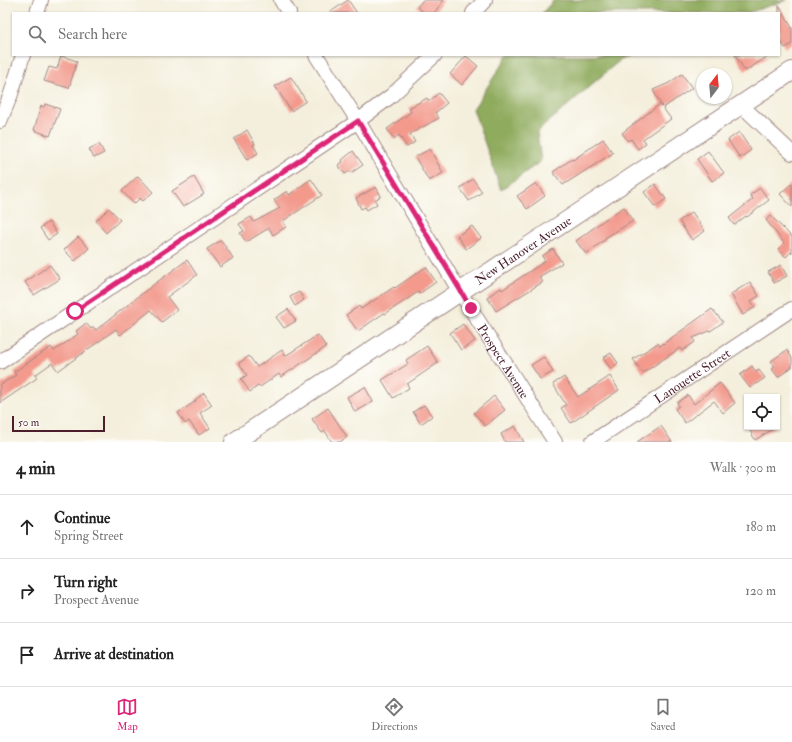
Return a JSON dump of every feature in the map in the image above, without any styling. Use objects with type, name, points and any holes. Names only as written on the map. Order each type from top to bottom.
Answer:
[{"type":"main road","name":"New Hanover Avenue","points":[[234,442],[792,71]]},
{"type":"street","points":[[37,12],[41,0]]},
{"type":"street","points":[[281,0],[288,12]]},
{"type":"street","points":[[474,12],[485,0]]},
{"type":"street","points":[[0,121],[11,94],[23,56]]},
{"type":"street","name":"Prospect Avenue","points":[[317,56],[358,121],[460,292],[555,442]]},
{"type":"street","points":[[0,362],[358,121],[391,96],[434,56]]},
{"type":"street","points":[[741,105],[792,153]]},
{"type":"street","name":"Lanouette Street","points":[[592,442],[792,309]]},
{"type":"green space","points":[[554,0],[787,0],[751,12],[543,12]]},
{"type":"green space","points":[[507,56],[630,56],[620,60],[537,132],[541,161],[501,190],[473,109]]},
{"type":"building","points":[[348,0],[356,12],[330,12]]},
{"type":"building","points":[[423,0],[444,0],[435,12],[424,12],[417,7]]},
{"type":"building","points":[[779,5],[792,28],[792,44],[785,48],[780,40]]},
{"type":"building","points":[[61,56],[77,61],[69,88],[44,81],[49,67],[57,69]]},
{"type":"building","points":[[466,56],[478,66],[462,85],[450,74]]},
{"type":"building","points":[[736,56],[768,56],[745,71]]},
{"type":"building","points":[[682,74],[692,88],[663,108],[671,119],[643,139],[646,143],[638,149],[631,139],[628,141],[622,133],[660,104],[662,107],[653,90],[669,83]]},
{"type":"building","points":[[291,77],[306,101],[291,111],[275,86]]},
{"type":"building","points":[[439,93],[447,103],[435,113],[439,118],[410,134],[415,142],[407,147],[399,135],[394,139],[387,129],[411,112],[409,108],[427,98],[429,101]]},
{"type":"building","points":[[45,104],[60,109],[50,136],[34,130],[41,106],[44,107]]},
{"type":"building","points":[[247,130],[258,153],[247,160],[234,139]]},
{"type":"building","points":[[739,132],[751,150],[740,158],[728,140]]},
{"type":"building","points":[[603,139],[613,153],[563,185],[553,172]]},
{"type":"building","points":[[99,144],[104,153],[94,158],[89,149]]},
{"type":"building","points":[[430,149],[443,173],[429,181],[415,157]]},
{"type":"building","points":[[353,151],[363,165],[351,173],[350,171],[345,174],[338,165],[343,162],[342,160]]},
{"type":"building","points":[[708,151],[724,173],[712,181],[697,159]]},
{"type":"building","points":[[138,176],[153,192],[143,201],[140,198],[134,204],[122,191]]},
{"type":"building","points":[[194,177],[204,194],[183,207],[172,191]]},
{"type":"building","points":[[311,179],[322,195],[283,221],[286,227],[273,235],[269,228],[246,242],[240,233],[244,231],[239,224],[251,217],[254,222],[280,208],[274,200],[287,191],[289,195]]},
{"type":"building","points":[[473,179],[482,192],[469,201],[460,188]]},
{"type":"building","points":[[536,183],[545,196],[527,209],[517,196]]},
{"type":"building","points":[[792,183],[792,207],[780,194]]},
{"type":"building","points":[[655,184],[666,199],[655,207],[644,192]]},
{"type":"building","points":[[376,187],[381,196],[375,200],[377,204],[367,210],[365,207],[361,209],[356,198]]},
{"type":"building","points":[[760,188],[769,200],[734,225],[729,218],[753,199],[750,195]]},
{"type":"building","points":[[624,207],[633,221],[605,238],[606,239],[586,254],[576,241]]},
{"type":"building","points":[[109,208],[120,220],[106,233],[96,221]]},
{"type":"building","points":[[692,212],[705,231],[692,240],[679,221]]},
{"type":"building","points":[[771,216],[792,236],[792,254],[791,252],[786,257],[778,249],[784,243],[766,220]]},
{"type":"building","points":[[49,222],[57,234],[48,240],[40,228]]},
{"type":"building","points":[[472,226],[481,238],[466,249],[457,236]]},
{"type":"building","points":[[78,237],[89,248],[75,261],[64,250]]},
{"type":"building","points":[[221,240],[233,258],[220,267],[207,249]]},
{"type":"building","points":[[553,249],[562,263],[539,277],[543,282],[496,311],[487,297],[501,288],[502,290],[545,261],[542,256]]},
{"type":"building","points":[[187,260],[197,275],[167,297],[177,310],[162,322],[151,310],[120,335],[116,329],[58,371],[52,363],[35,375],[37,378],[0,403],[0,385],[16,375],[14,372],[51,347],[54,351],[78,334],[76,331],[86,323],[91,329],[93,327],[96,330]]},
{"type":"building","points":[[50,265],[60,279],[34,295],[25,282]]},
{"type":"building","points":[[781,265],[787,276],[774,283],[768,272]]},
{"type":"building","points":[[426,267],[436,282],[419,294],[418,292],[385,314],[384,313],[358,331],[346,315],[359,306],[361,309]]},
{"type":"building","points":[[750,282],[759,296],[751,301],[755,307],[743,315],[731,294]]},
{"type":"building","points":[[299,292],[304,300],[295,306],[290,297]]},
{"type":"building","points":[[288,309],[296,321],[284,328],[276,317]]},
{"type":"building","points":[[712,309],[723,322],[712,330],[693,338],[695,342],[682,351],[680,348],[643,373],[633,359],[658,343],[660,346]]},
{"type":"building","points":[[463,324],[475,341],[461,350],[450,333]]},
{"type":"building","points":[[318,335],[326,347],[281,377],[279,374],[260,387],[259,385],[250,392],[241,379],[247,375],[239,363],[249,356],[257,367],[282,350],[285,356]]},
{"type":"building","points":[[427,346],[438,363],[407,384],[409,388],[393,398],[382,380],[408,364],[406,360]]},
{"type":"building","points":[[787,350],[792,358],[792,367],[778,377],[772,369],[775,367],[771,361]]},
{"type":"building","points":[[611,353],[618,363],[611,369],[603,358]]},
{"type":"building","points":[[544,357],[553,372],[540,379],[531,365]]},
{"type":"building","points":[[752,366],[756,372],[759,370],[765,378],[750,388],[740,375]]},
{"type":"building","points":[[610,376],[619,390],[571,423],[561,408],[566,405],[553,384],[564,377],[578,397]]},
{"type":"building","points":[[720,383],[735,403],[723,413],[714,401],[685,423],[675,409],[679,406],[677,403],[688,395],[694,404]]},
{"type":"building","points":[[365,387],[373,402],[355,412],[347,397]]},
{"type":"building","points":[[204,393],[212,405],[200,413],[210,428],[199,435],[189,421],[185,424],[178,413],[196,401],[195,400]]},
{"type":"building","points":[[494,396],[505,410],[485,426],[474,413]]},
{"type":"building","points":[[424,405],[432,416],[421,424],[413,412]]},
{"type":"building","points":[[328,408],[347,437],[340,442],[332,442],[325,431],[322,433],[312,419]]},
{"type":"building","points":[[515,426],[524,442],[505,442],[501,434]]},
{"type":"building","points":[[661,426],[672,442],[637,442]]},
{"type":"building","points":[[750,430],[771,430],[755,440]]},
{"type":"route","points":[[75,311],[358,121],[471,308]]}]
